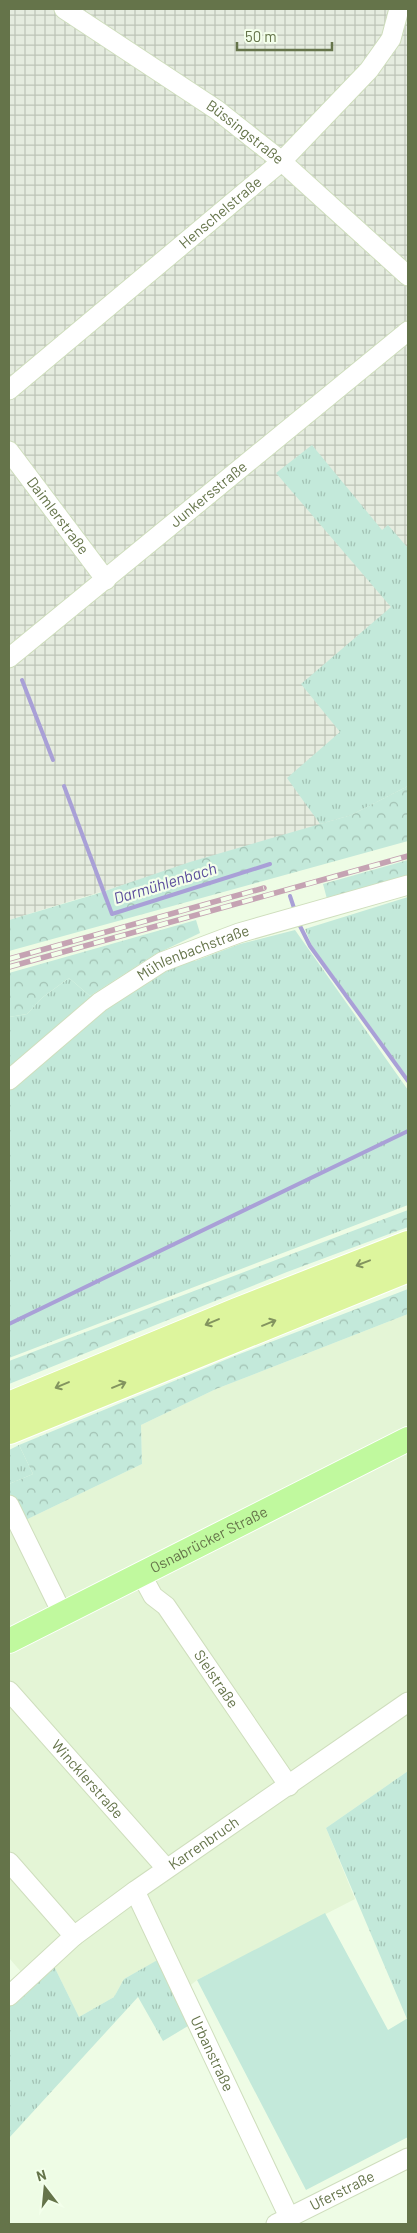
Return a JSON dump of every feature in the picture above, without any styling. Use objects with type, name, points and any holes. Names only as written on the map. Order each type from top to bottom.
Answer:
[{"type":"highway","points":[[9,1406],[237,1312],[408,1245]]},
{"type":"highway","points":[[9,1430],[408,1268]]},
{"type":"main road","name":"Osnabrücker Straße","points":[[9,1641],[408,1439]]},
{"type":"street","name":"Büssingstraße","points":[[64,9],[217,110],[282,162],[408,276]]},
{"type":"street","name":"Henschelstraße","points":[[9,390],[282,162],[369,70],[391,39],[399,9]]},
{"type":"street","name":"Junkersstraße","points":[[9,658],[408,331]]},
{"type":"street","name":"Daimlerstraße","points":[[9,451],[106,580]]},
{"type":"street","name":"Mühlenbachstraße","points":[[9,1080],[100,1002],[162,962],[239,932],[408,885]]},
{"type":"street","points":[[9,1505],[62,1613]]},
{"type":"street","name":"Sielstraße","points":[[141,1574],[153,1596],[166,1606],[289,1786]]},
{"type":"street","name":"Wincklerstraße","points":[[9,1691],[166,1868]]},
{"type":"street","name":"Karrenbruch","points":[[9,1996],[74,1936],[166,1868],[289,1786],[408,1702]]},
{"type":"street","points":[[9,1862],[74,1936]]},
{"type":"street","name":"Urbanstraße","points":[[135,1891],[283,2221]]},
{"type":"street","name":"Uferstraße","points":[[283,2221],[408,2158]]},
{"type":"shaded area","points":[[9,9],[408,9],[408,786],[351,815],[9,920]]},
{"type":"shaded area","points":[[408,1314],[408,1771],[326,1828],[355,1899],[197,1980],[187,1988],[169,1954],[124,1979],[114,1997],[79,2017],[51,1960],[23,1974],[9,1958],[9,1528],[142,1464],[141,1425],[216,1389]]},
{"type":"green space","points":[[312,445],[382,530],[388,525],[408,548],[408,786],[351,815],[320,824],[287,778],[340,732],[301,684],[391,607],[276,473]]},
{"type":"green space","points":[[408,786],[408,841],[9,951],[9,920],[96,894],[190,862],[351,815]]},
{"type":"green space","points":[[408,860],[408,877],[327,899],[323,884]]},
{"type":"green space","points":[[408,897],[408,1078],[312,946],[305,929]]},
{"type":"green space","points":[[196,920],[200,933],[154,955],[90,996],[69,978],[43,997],[27,1014],[9,1017],[9,973]]},
{"type":"green space","points":[[295,930],[408,1090],[408,1205],[9,1358],[9,1017],[27,1014],[43,997],[69,978],[90,996],[154,955],[195,961],[240,944]]},
{"type":"green space","points":[[408,1210],[408,1227],[287,1272],[9,1384],[9,1361]]},
{"type":"green space","points":[[408,1289],[408,1314],[216,1389],[141,1425],[142,1464],[9,1528],[9,1484],[33,1474],[19,1445],[237,1355]]},
{"type":"green space","points":[[19,1445],[33,1474],[9,1484],[9,1450]]},
{"type":"green space","points":[[408,1771],[408,2018],[407,2019],[326,1828]]},
{"type":"green space","points":[[325,1913],[388,2030],[408,2018],[408,2137],[306,2190],[197,1980]]},
{"type":"green space","points":[[161,1958],[193,2023],[163,2041],[138,1997],[9,2138],[9,2003],[51,1960],[79,2017],[114,1997],[124,1979]]},
{"type":"waterway","name":"Darmühlenbach","points":[[22,680],[53,760]]},
{"type":"waterway","name":"Darmühlenbach","points":[[64,786],[112,914],[270,864]]},
{"type":"waterway","name":"Darmühlenbach","points":[[290,896],[295,911]]},
{"type":"waterway","name":"Darmühlenbach","points":[[298,922],[310,946],[408,1081]]},
{"type":"waterway","points":[[9,1324],[408,1131]]},
{"type":"railway","points":[[9,967],[408,856]]},
{"type":"railway","points":[[9,959],[264,888]]}]
